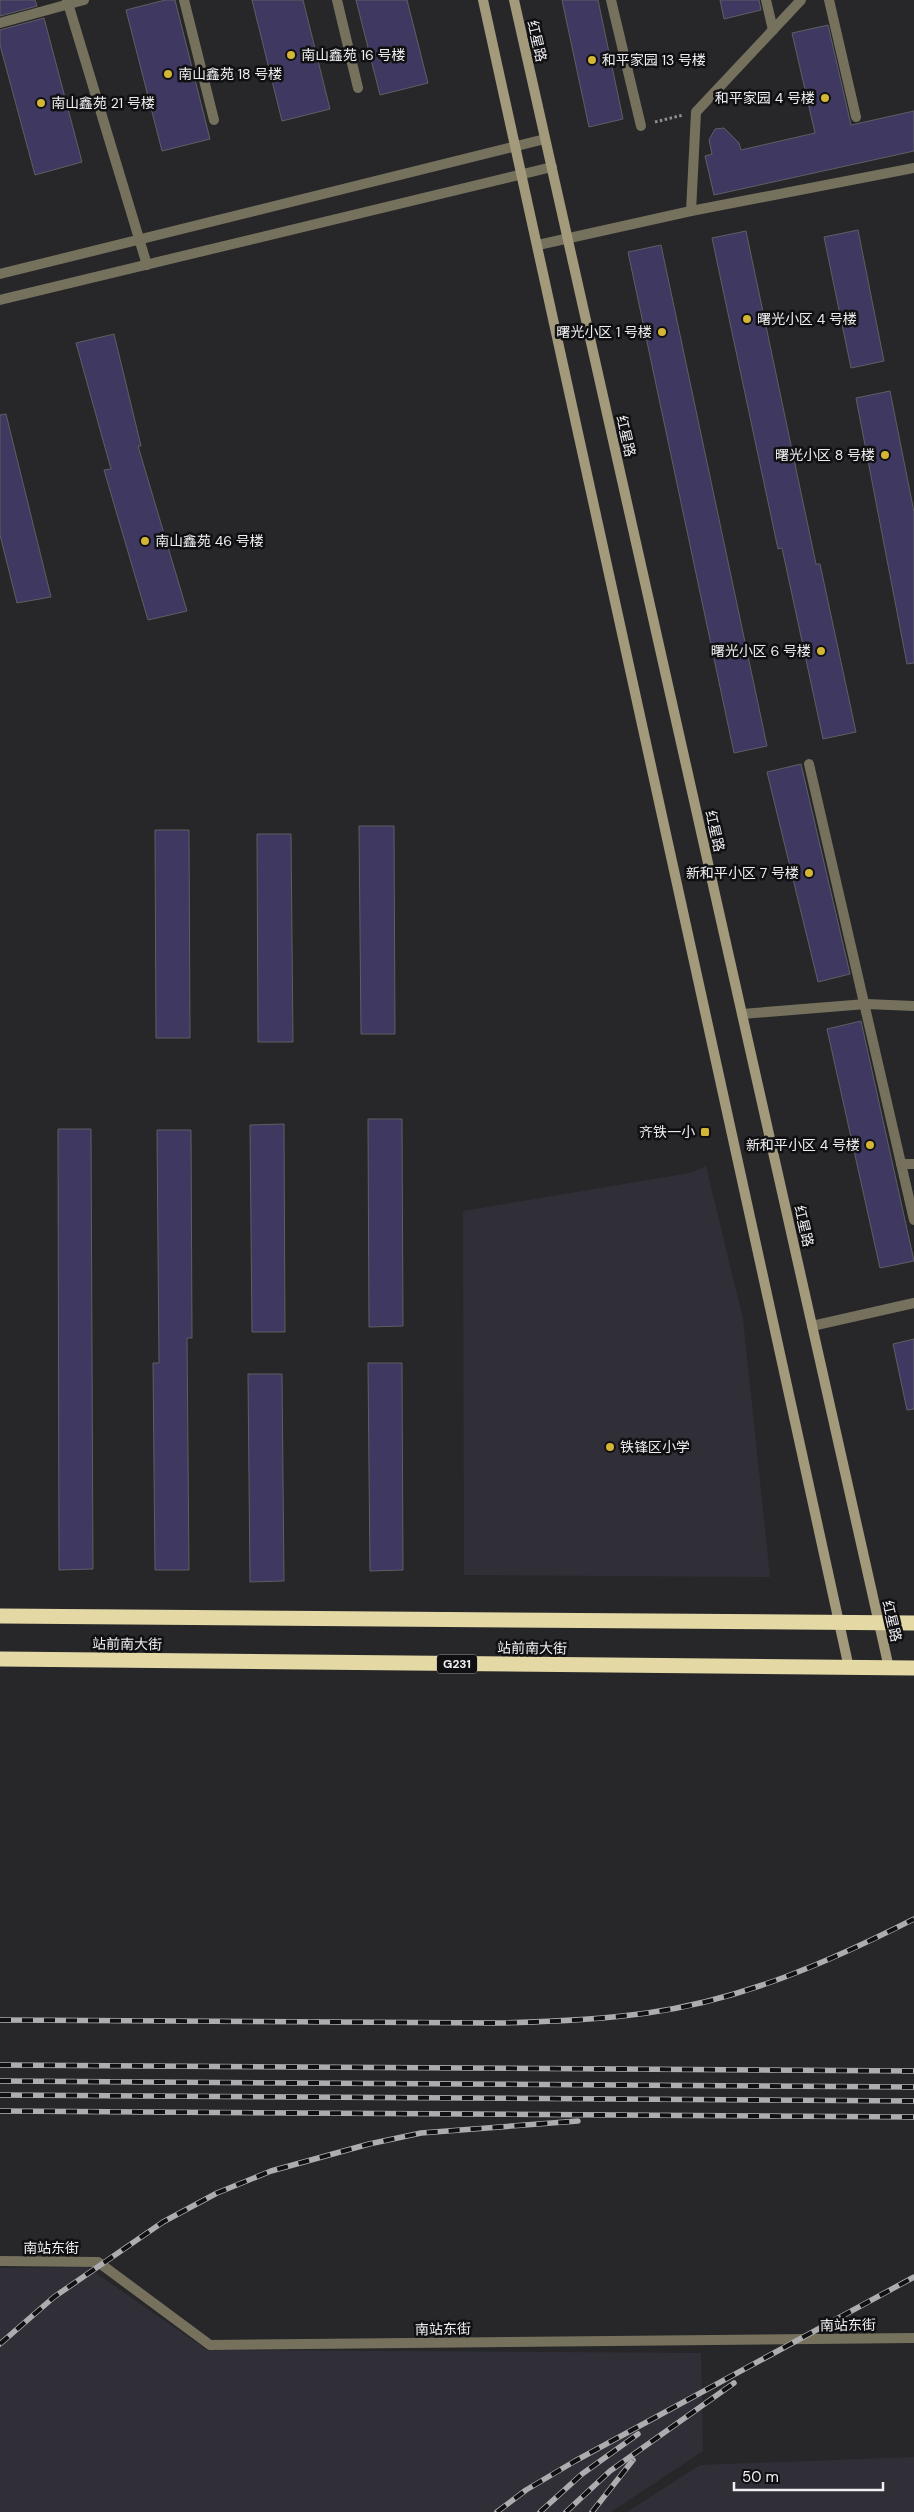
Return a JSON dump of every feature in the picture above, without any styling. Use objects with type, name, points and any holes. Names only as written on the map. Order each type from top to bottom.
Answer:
[{"type":"highway","name":"站前南大街","points":[[0,1616],[914,1623]]},
{"type":"highway","name":"站前南大街","points":[[0,1659],[914,1668]]},
{"type":"street","points":[[0,23],[68,2],[84,0]]},
{"type":"street","points":[[184,0],[214,120]]},
{"type":"street","points":[[337,0],[358,88]]},
{"type":"street","points":[[483,0],[849,1668]]},
{"type":"street","name":"红星路","points":[[514,0],[889,1668]]},
{"type":"street","points":[[611,0],[641,126]]},
{"type":"street","points":[[766,0],[773,30]]},
{"type":"street","points":[[691,211],[696,112],[801,0]]},
{"type":"street","points":[[829,0],[856,117]]},
{"type":"street","points":[[68,2],[147,265]]},
{"type":"street","points":[[0,274],[545,138]]},
{"type":"street","points":[[0,300],[552,167]]},
{"type":"street","points":[[538,245],[691,211],[914,168]]},
{"type":"street","points":[[809,764],[866,1004],[914,1220]]},
{"type":"street","points":[[742,1014],[866,1004],[914,1006]]},
{"type":"street","points":[[901,1164],[914,1164]]},
{"type":"street","points":[[812,1326],[914,1303]]},
{"type":"street","name":"南站东街","points":[[0,2261],[98,2262],[210,2345],[914,2338]]},
{"type":"path","points":[[641,126],[696,112]]},
{"type":"shaded area","name":"铁锋区小学","points":[[706,1166],[743,1319],[770,1577],[464,1575],[463,1211],[690,1173]]},
{"type":"shaded area","points":[[87,2267],[207,2350],[701,2353],[703,2451],[611,2512],[0,2512],[0,2268]]},
{"type":"shaded area","points":[[914,2457],[914,2512],[627,2512],[700,2465]]},
{"type":"building","points":[[0,0],[35,0],[37,6],[0,16]]},
{"type":"building","name":"南山鑫苑 18 号楼","points":[[165,0],[175,0],[210,139],[162,151],[126,10]]},
{"type":"building","name":"南山鑫苑 16 号楼","points":[[252,0],[303,0],[330,109],[282,121]]},
{"type":"building","points":[[356,0],[407,0],[428,83],[380,95]]},
{"type":"building","name":"和平家园 13 号楼","points":[[562,0],[598,0],[623,119],[589,127]]},
{"type":"building","points":[[720,0],[759,0],[761,10],[724,19]]},
{"type":"building","name":"南山鑫苑 21 号楼","points":[[44,18],[82,162],[35,175],[0,45],[0,30]]},
{"type":"building","points":[[828,25],[851,125],[914,111],[914,151],[714,195],[705,156],[712,154],[709,140],[715,129],[724,128],[739,143],[741,150],[815,133],[792,33]]},
{"type":"building","points":[[858,230],[884,361],[851,368],[824,237]]},
{"type":"building","points":[[746,231],[816,564],[820,564],[856,732],[823,739],[782,548],[778,549],[712,238]]},
{"type":"building","points":[[661,245],[767,746],[734,753],[628,252]]},
{"type":"building","points":[[114,334],[141,446],[138,446],[187,611],[148,620],[104,470],[111,469],[76,343]]},
{"type":"building","name":"曙光小区 8 号楼","points":[[890,391],[914,512],[914,663],[907,664],[856,398]]},
{"type":"building","points":[[6,414],[51,597],[17,603],[0,535],[0,415]]},
{"type":"building","name":"新和平小区 7 号楼","points":[[801,764],[850,974],[818,982],[767,772]]},
{"type":"building","points":[[359,826],[394,826],[395,1034],[361,1034]]},
{"type":"building","points":[[155,830],[189,830],[190,1038],[156,1038]]},
{"type":"building","points":[[257,834],[291,834],[293,1042],[258,1042]]},
{"type":"building","name":"新和平小区 4 号楼","points":[[861,1021],[914,1261],[880,1268],[827,1029]]},
{"type":"building","points":[[368,1119],[402,1119],[403,1326],[369,1327]]},
{"type":"building","points":[[284,1124],[285,1332],[252,1332],[250,1125]]},
{"type":"building","points":[[58,1129],[91,1129],[93,1569],[59,1570]]},
{"type":"building","points":[[157,1130],[191,1130],[192,1338],[187,1338],[189,1570],[155,1570],[153,1363],[159,1363]]},
{"type":"building","points":[[914,1339],[914,1409],[907,1410],[893,1344]]},
{"type":"building","points":[[368,1363],[402,1363],[403,1570],[370,1571]]},
{"type":"building","points":[[248,1374],[282,1374],[284,1581],[250,1582]]},
{"type":"railway","points":[[0,2020],[496,2023],[572,2020],[647,2013],[717,1999],[751,1989],[850,1950],[914,1919]]},
{"type":"railway","points":[[0,2065],[914,2071]]},
{"type":"railway","points":[[0,2081],[914,2087]]},
{"type":"railway","points":[[0,2095],[914,2101]]},
{"type":"railway","points":[[0,2111],[914,2117]]},
{"type":"railway","points":[[0,2344],[54,2297],[163,2222],[217,2193],[271,2171],[369,2144],[421,2133],[578,2121]]},
{"type":"railway","points":[[497,2512],[526,2490],[575,2461],[914,2277]]},
{"type":"railway","points":[[566,2512],[610,2471],[734,2383]]},
{"type":"railway","points":[[540,2512],[582,2474],[638,2434]]},
{"type":"railway","points":[[592,2512],[633,2460]]},
{"type":"place","name":"南山鑫苑 16 号楼","points":[[291,55]]},
{"type":"place","name":"和平家园 13 号楼","points":[[592,60]]},
{"type":"place","name":"南山鑫苑 18 号楼","points":[[168,74]]},
{"type":"place","name":"和平家园 4 号楼","points":[[825,98]]},
{"type":"place","name":"南山鑫苑 21 号楼","points":[[41,103]]},
{"type":"place","name":"曙光小区 4 号楼","points":[[747,319]]},
{"type":"place","name":"曙光小区 1 号楼","points":[[662,332]]},
{"type":"place","name":"曙光小区 8 号楼","points":[[885,455]]},
{"type":"place","name":"南山鑫苑 46 号楼","points":[[145,541]]},
{"type":"place","name":"曙光小区 6 号楼","points":[[821,651]]},
{"type":"place","name":"新和平小区 7 号楼","points":[[809,873]]},
{"type":"place","name":"齐铁一小","points":[[705,1132]]},
{"type":"place","name":"新和平小区 4 号楼","points":[[870,1145]]},
{"type":"place","name":"铁锋区小学","points":[[610,1447]]}]
